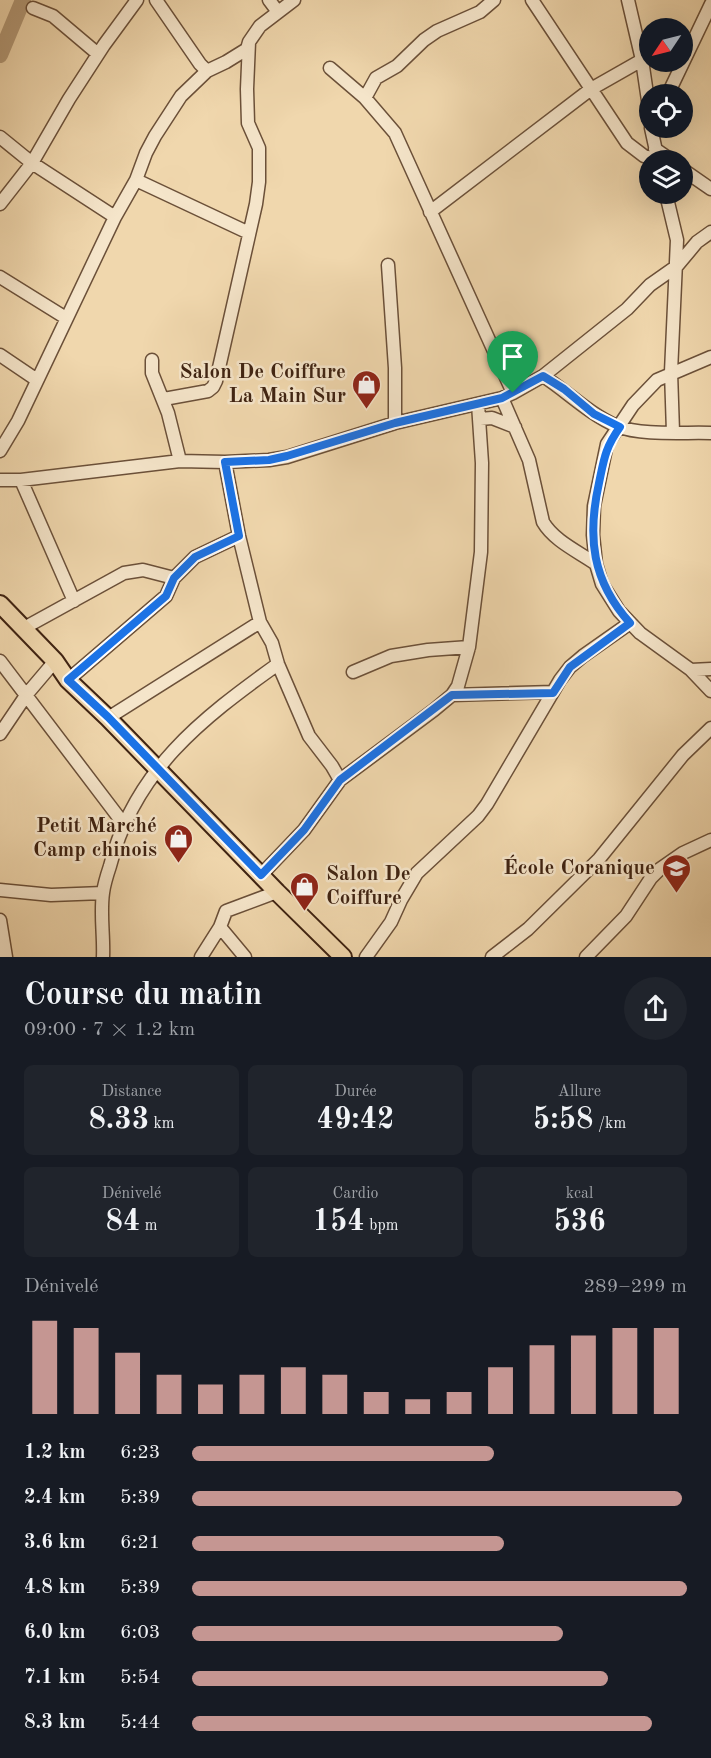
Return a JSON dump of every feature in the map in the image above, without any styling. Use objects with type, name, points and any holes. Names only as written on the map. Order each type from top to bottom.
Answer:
[{"type":"main road","points":[[0,604],[55,661],[68,680],[108,717],[343,957]]},
{"type":"street","points":[[0,204],[32,163],[69,99],[137,0]]},
{"type":"street","points":[[156,0],[200,64],[207,70]]},
{"type":"street","points":[[269,0],[278,12]]},
{"type":"street","points":[[0,451],[18,421],[115,217],[136,180],[146,153],[181,96],[207,70],[247,49],[260,26],[294,0]]},
{"type":"street","points":[[365,98],[376,78],[397,66],[424,40],[437,31],[480,12],[494,0]]},
{"type":"street","points":[[532,0],[627,143],[644,156],[658,160],[653,138]]},
{"type":"street","points":[[628,0],[639,47]]},
{"type":"street","points":[[673,84],[711,4]]},
{"type":"street","points":[[33,8],[53,16],[98,54]]},
{"type":"street","points":[[164,399],[208,391],[213,387],[256,204],[259,148],[248,123],[249,42]]},
{"type":"street","points":[[430,212],[591,88],[639,62]]},
{"type":"street","points":[[330,68],[365,98],[395,133],[507,396],[515,427],[529,460],[543,522],[547,530],[596,564]]},
{"type":"street","points":[[0,137],[32,163],[115,217]]},
{"type":"street","points":[[693,177],[711,189]]},
{"type":"street","points":[[136,180],[249,233]]},
{"type":"street","points":[[668,204],[677,240],[678,266],[671,372],[673,432]]},
{"type":"street","points":[[0,480],[21,480],[180,461],[269,460],[395,423],[507,396],[543,376],[627,309],[650,285],[678,266],[697,242],[711,232]]},
{"type":"street","points":[[388,265],[395,368],[395,423]]},
{"type":"street","points":[[0,277],[66,318]]},
{"type":"street","points":[[0,355],[37,380]]},
{"type":"street","points":[[711,357],[671,372],[650,385],[633,405],[607,444],[594,507],[593,534],[596,564],[602,584],[611,600],[640,633],[692,670],[711,691]]},
{"type":"street","points":[[152,360],[152,373],[164,399],[180,461]]},
{"type":"street","points":[[543,376],[564,389],[594,414],[620,427],[647,432],[711,433]]},
{"type":"street","points":[[261,875],[304,830],[340,780],[452,695],[462,676],[469,647],[482,552],[482,463],[478,404]]},
{"type":"street","points":[[480,419],[492,418],[515,427]]},
{"type":"street","points":[[225,462],[239,536],[260,622],[272,643],[278,664],[309,736],[340,780]]},
{"type":"street","points":[[21,480],[74,601]]},
{"type":"street","points":[[68,680],[166,596],[174,578],[195,557],[239,536]]},
{"type":"street","points":[[24,628],[133,570],[143,570],[174,578]]},
{"type":"street","points":[[108,717],[260,622]]},
{"type":"street","points":[[366,957],[392,922],[401,900],[417,873],[478,816],[487,804],[570,667],[630,623]]},
{"type":"street","points":[[353,672],[391,656],[469,647]]},
{"type":"street","points":[[0,661],[123,823]]},
{"type":"street","points":[[0,734],[27,694],[55,661]]},
{"type":"street","points":[[103,957],[103,893],[123,823],[157,768],[193,732],[236,695],[278,664]]},
{"type":"street","points":[[692,670],[711,669]]},
{"type":"street","points":[[452,695],[553,693]]},
{"type":"street","points":[[492,957],[528,929],[599,859],[683,755],[711,728]]},
{"type":"street","points":[[586,957],[626,916],[651,878],[660,869],[682,853],[711,840]]},
{"type":"street","points":[[0,890],[51,896],[103,893]]},
{"type":"street","points":[[201,957],[220,927],[226,910],[277,892]]},
{"type":"street","points":[[0,920],[6,957]]},
{"type":"street","points":[[220,927],[245,957]]},
{"type":"waterway","points":[[0,55],[23,0]]},
{"type":"place","name":"Salon De Coiffure La Main Sur","points":[[367,410]]},
{"type":"place","name":"Petit Marché Camp chinois","points":[[178,864]]},
{"type":"place","name":"École Coranique","points":[[676,894]]},
{"type":"place","name":"Salon De Coiffure","points":[[305,912]]},
{"type":"route","points":[[543,376],[564,389],[594,414],[620,427],[607,444],[594,507],[593,534],[596,564],[602,584],[611,600],[630,623],[570,667],[553,693],[452,695],[340,780],[304,830],[261,875],[108,717],[68,680],[166,596],[171,590],[174,578],[195,557],[239,536],[225,462],[269,460],[287,456],[395,423],[502,398],[513,393],[543,376]]}]
